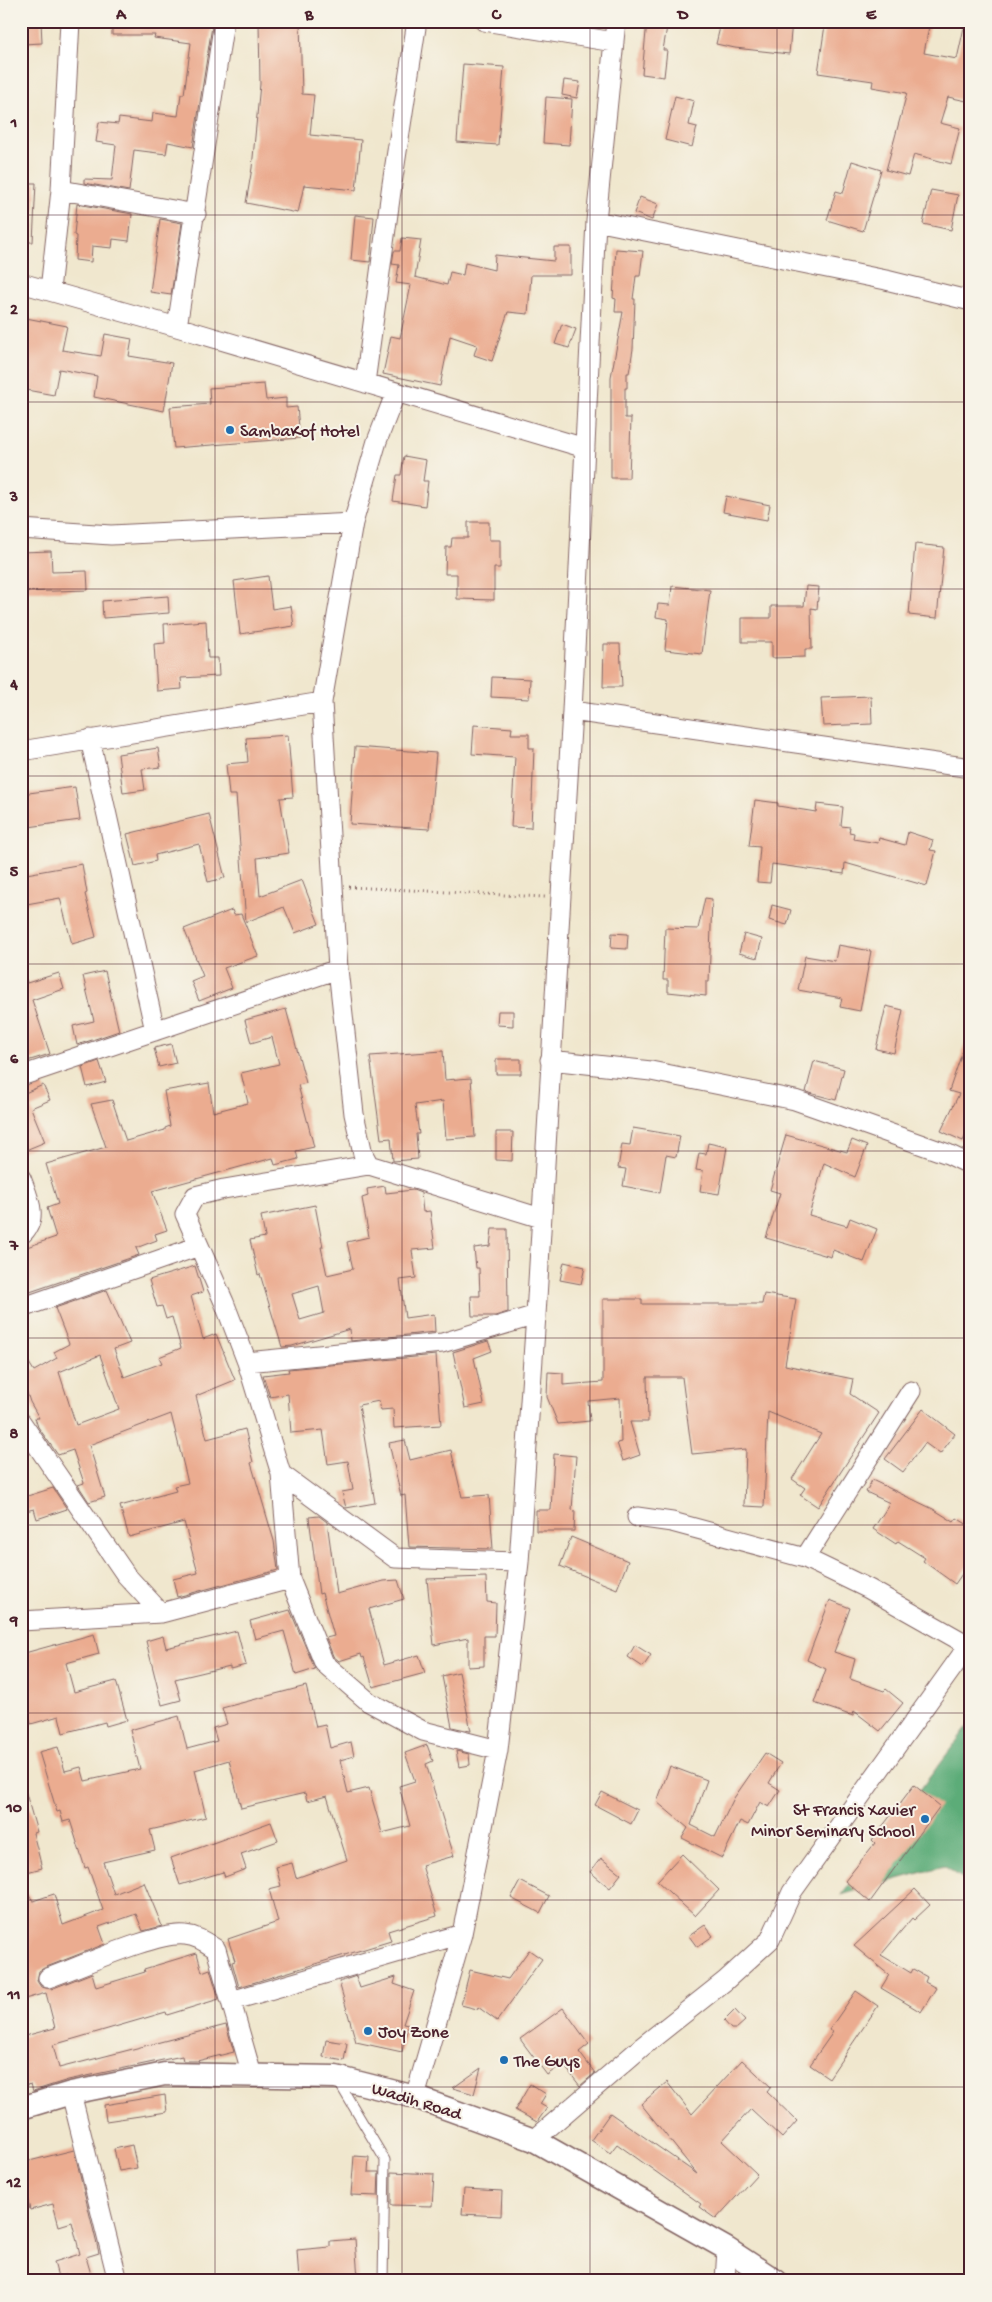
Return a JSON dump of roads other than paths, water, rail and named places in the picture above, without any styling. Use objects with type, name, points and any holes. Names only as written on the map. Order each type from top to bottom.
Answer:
[{"type":"street","points":[[50,290],[61,190],[70,21]]},
{"type":"street","points":[[177,327],[196,214],[224,21]]},
{"type":"street","points":[[365,383],[392,184],[417,21]]},
{"type":"street","points":[[484,21],[614,42]]},
{"type":"street","points":[[415,2097],[462,1934],[498,1750],[519,1562],[536,1314],[572,711],[596,221],[616,21]]},
{"type":"street","points":[[61,190],[196,214]]},
{"type":"street","points":[[596,221],[886,280],[971,301]]},
{"type":"street","points":[[21,283],[177,327],[585,448]]},
{"type":"street","points":[[369,1165],[362,1154],[354,1114],[338,969],[322,702],[353,523],[377,441],[396,392]]},
{"type":"street","points":[[21,529],[111,535],[353,523]]},
{"type":"street","points":[[21,751],[322,702]]},
{"type":"street","points":[[572,711],[971,768]]},
{"type":"street","points":[[90,739],[155,1030]]},
{"type":"street","points":[[21,1076],[338,969]]},
{"type":"street","points":[[550,1060],[651,1071],[795,1100],[948,1154],[971,1166]]},
{"type":"street","points":[[498,1750],[423,1731],[369,1702],[324,1663],[290,1579],[281,1474],[247,1362],[224,1302],[185,1214],[195,1196],[224,1189],[369,1165],[541,1218]]},
{"type":"street","points":[[21,1178],[32,1210],[30,1223],[21,1235]]},
{"type":"street","points":[[21,1308],[199,1246]]},
{"type":"street","points":[[247,1362],[442,1343],[536,1314]]},
{"type":"street","points":[[805,1558],[910,1391]]},
{"type":"street","points":[[21,1422],[126,1575],[161,1613]]},
{"type":"street","points":[[281,1474],[395,1558],[519,1562]]},
{"type":"street","points":[[534,2140],[643,2046],[725,1981],[770,1940],[792,1892],[969,1643],[805,1558],[672,1522],[637,1517]]},
{"type":"street","points":[[21,1621],[161,1613],[290,1579]]},
{"type":"street","points":[[48,1978],[162,1936],[183,1934],[198,1937],[216,1949],[252,2074]]},
{"type":"street","points":[[231,2001],[462,1934]]},
{"type":"street","name":"Wadih Road","points":[[21,2108],[71,2093],[165,2074],[252,2074],[336,2077],[415,2097],[534,2140],[726,2249],[776,2281]]},
{"type":"street","points":[[71,2093],[118,2281]]},
{"type":"street","points":[[725,2281],[726,2249]]},
{"type":"lane","points":[[336,2077],[385,2160],[383,2281]]},
{"type":"place","name":"SambaKof Hotel","points":[[230,430]]},
{"type":"place","name":"St Francis Xavier Minor Seminary School","points":[[925,1819]]},
{"type":"place","name":"Joy Zone","points":[[368,2031]]},
{"type":"place","name":"The Guys","points":[[504,2060]]}]
